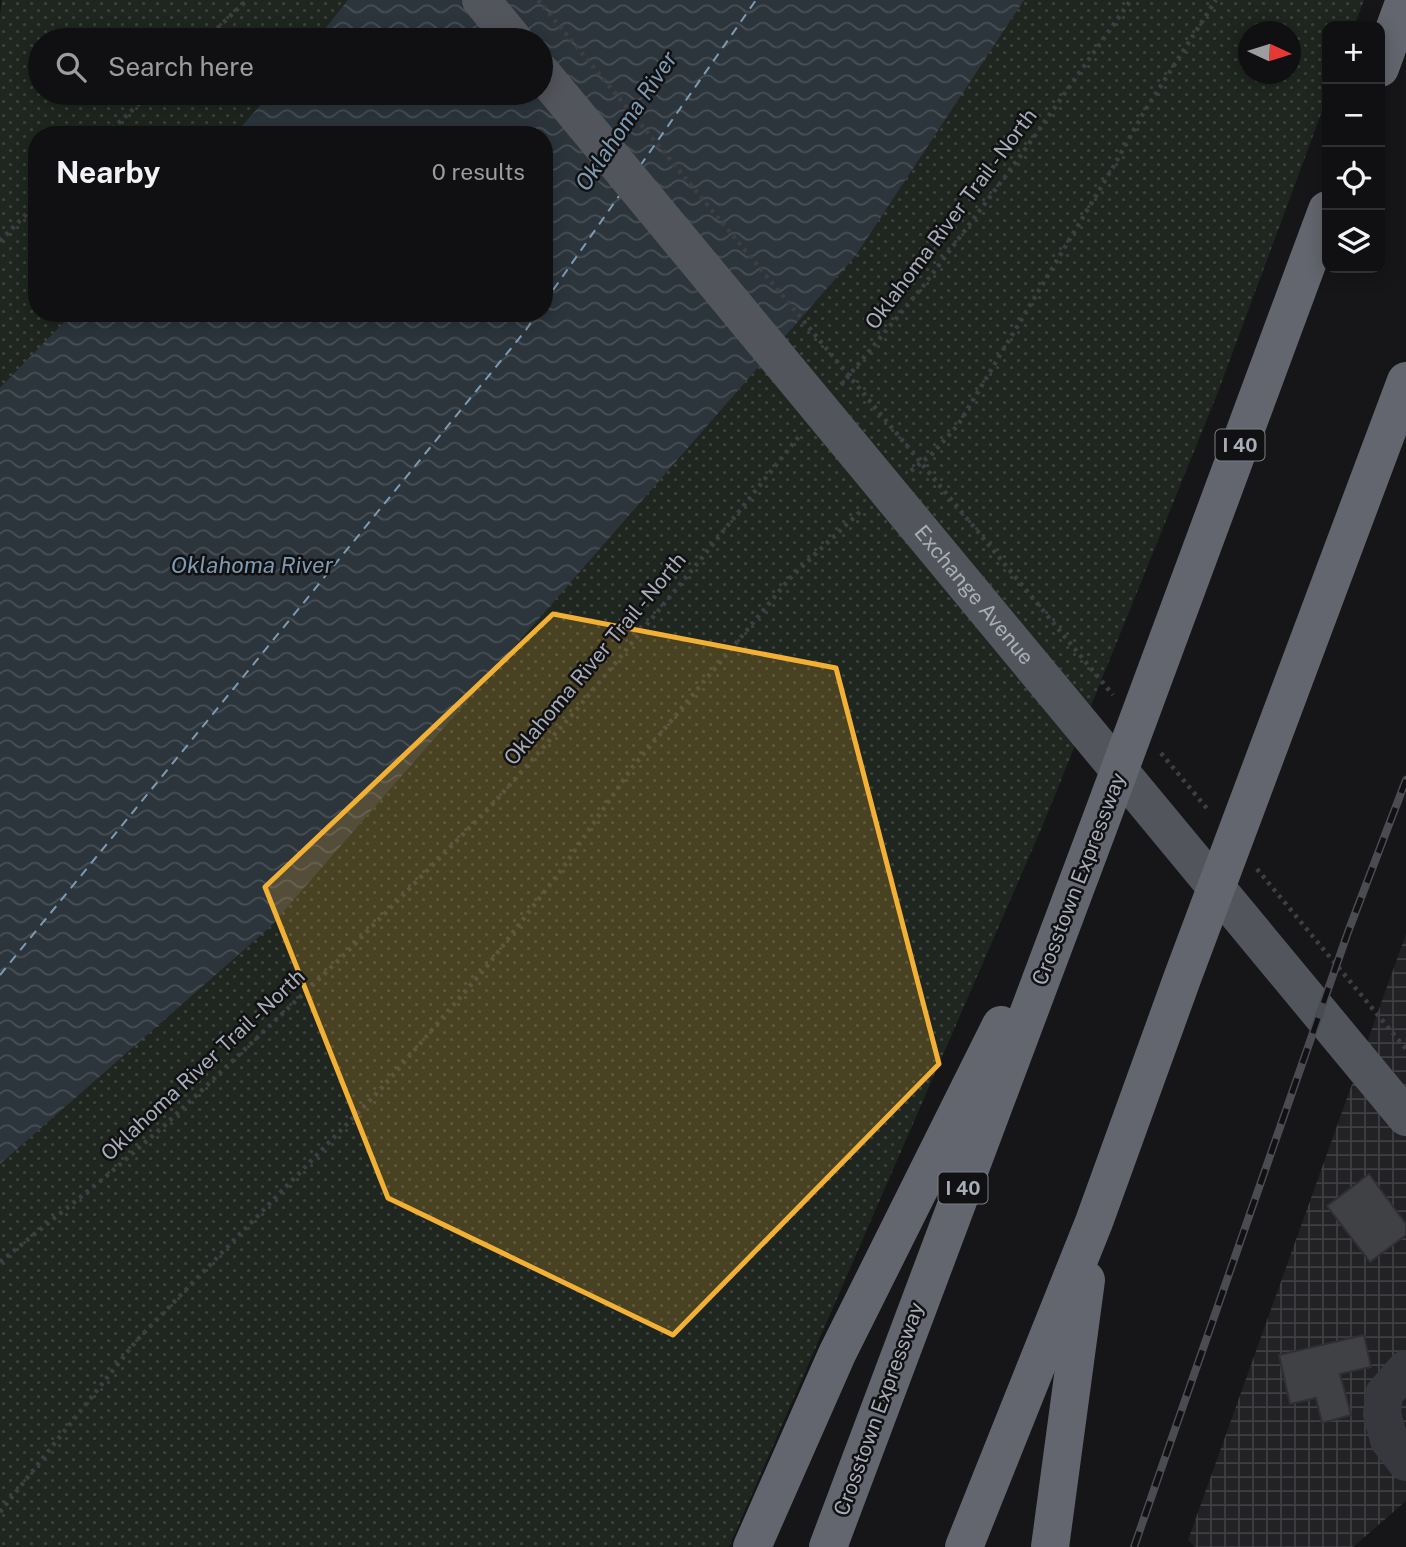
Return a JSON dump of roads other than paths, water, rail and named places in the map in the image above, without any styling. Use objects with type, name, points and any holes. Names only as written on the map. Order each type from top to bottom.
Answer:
[{"type":"highway","points":[[1385,54],[1405,0]]},
{"type":"highway","name":"Crosstown Expressway","points":[[828,1547],[1322,223]]},
{"type":"highway","points":[[964,1547],[1094,1222],[1183,976],[1406,381]]},
{"type":"highway","points":[[752,1547],[837,1354],[1098,828]]},
{"type":"highway","points":[[1051,1547],[1094,1222]]},
{"type":"main road","points":[[481,0],[504,28]]},
{"type":"main road","name":"Exchange Avenue","points":[[553,87],[1406,1118]]},
{"type":"lane","points":[[1406,1369],[1384,1394],[1382,1414],[1389,1440],[1406,1462]]},
{"type":"water","name":"Oklahoma River","points":[[348,0],[1024,0],[856,255],[270,927],[0,1164],[0,388],[64,322],[553,322],[553,126],[242,126],[260,105],[553,105],[553,28],[326,28]]},
{"type":"railway","points":[[1134,1547],[1348,932],[1406,780]]}]
